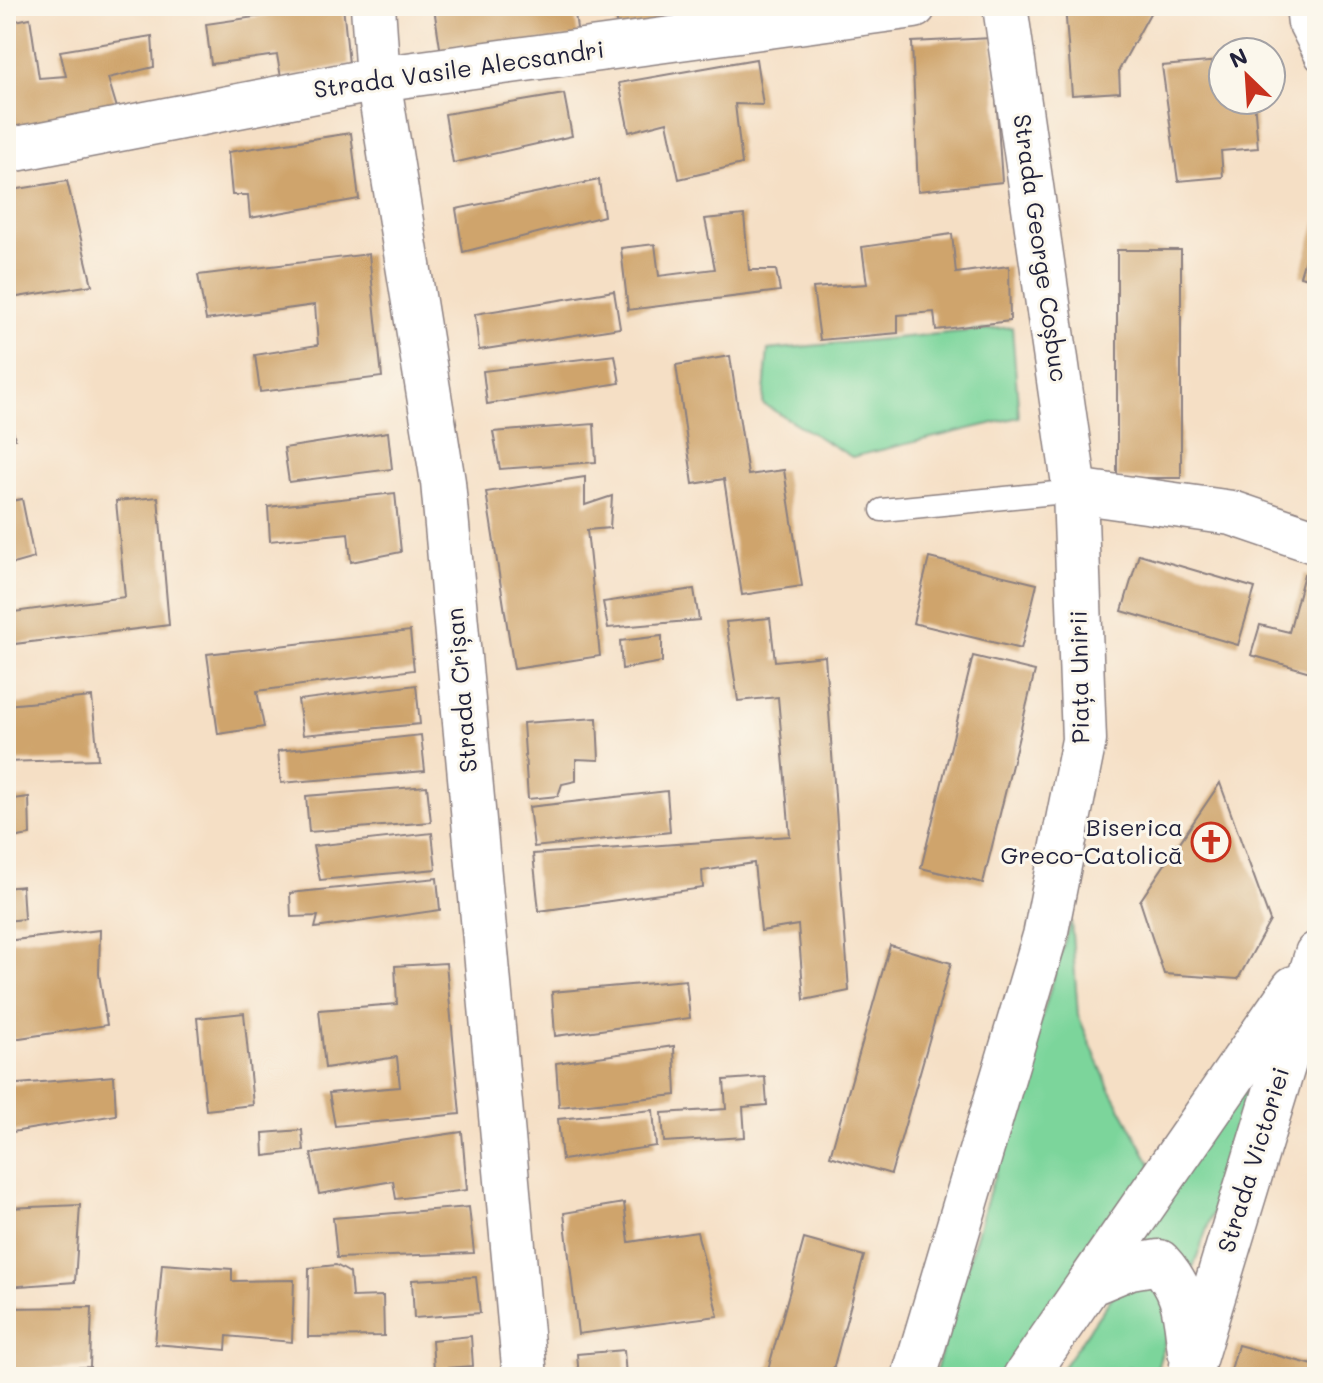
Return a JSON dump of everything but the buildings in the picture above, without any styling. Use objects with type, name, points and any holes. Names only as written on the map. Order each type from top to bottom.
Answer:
[{"type":"street","name":"Strada Crișan","points":[[373,6],[378,79],[443,482],[525,1377]]},
{"type":"street","name":"Strada Vasile Alecsandri","points":[[6,151],[378,79],[914,6]]},
{"type":"street","name":"Strada George Coșbuc","points":[[1005,6],[1075,491]]},
{"type":"street","points":[[1075,491],[1232,513],[1317,542]]},
{"type":"street","name":"Piața Unirii","points":[[914,1377],[1045,936],[1084,740],[1075,491]]},
{"type":"street","points":[[1025,1377],[1316,955]]},
{"type":"street","name":"Strada Victoriei","points":[[1190,1372],[1316,955]]},
{"type":"street","points":[[1089,1284],[1130,1267],[1159,1262],[1182,1294],[1190,1372]]},
{"type":"lane","points":[[1297,6],[1299,24],[1317,59]]},
{"type":"lane","points":[[882,510],[1075,491]]},
{"type":"green space","points":[[1012,327],[1019,417],[852,457],[763,404],[768,350]]},
{"type":"green space","points":[[1071,920],[1078,1015],[1108,1085],[1155,1172],[1001,1377],[934,1377]]},
{"type":"green space","points":[[1266,1061],[1188,1282],[1156,1241],[1130,1242]]},
{"type":"green space","points":[[1138,1279],[1162,1285],[1176,1304],[1155,1376],[1128,1367],[1125,1377],[1056,1377],[1117,1290]]},
{"type":"place","name":"Biserica Greco-Catolică","points":[[1211,842]]}]
